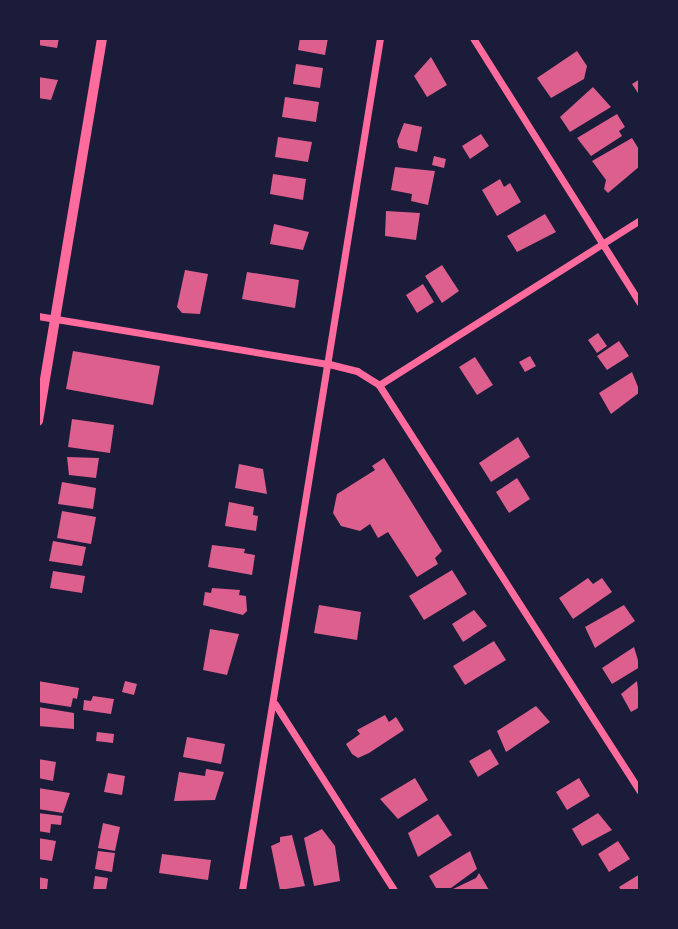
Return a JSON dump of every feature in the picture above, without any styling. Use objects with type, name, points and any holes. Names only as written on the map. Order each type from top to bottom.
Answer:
[{"type":"street","points":[[38,421],[102,38]]},
{"type":"street","points":[[242,891],[380,38]]},
{"type":"street","points":[[473,38],[639,303]]},
{"type":"street","points":[[379,385],[639,220]]},
{"type":"street","points":[[38,316],[329,363],[357,371],[379,385],[639,792]]},
{"type":"street","points":[[274,704],[394,891]]},
{"type":"building","points":[[38,38],[59,38],[57,48],[38,45]]},
{"type":"building","points":[[300,38],[328,38],[325,55],[298,50]]},
{"type":"building","points":[[577,51],[587,66],[584,79],[551,98],[537,78]]},
{"type":"building","points":[[431,57],[447,85],[427,97],[414,76]]},
{"type":"building","points":[[296,64],[323,68],[320,88],[293,84]]},
{"type":"building","points":[[38,77],[58,80],[51,100],[38,98]]},
{"type":"building","points":[[640,79],[640,96],[632,84]]},
{"type":"building","points":[[593,87],[611,107],[570,132],[560,117]]},
{"type":"building","points":[[285,97],[319,102],[316,122],[282,117]]},
{"type":"building","points":[[617,114],[625,127],[619,131],[622,136],[591,156],[577,138]]},
{"type":"building","points":[[404,123],[422,127],[417,152],[399,148],[397,141]]},
{"type":"building","points":[[481,134],[489,146],[470,159],[462,146]]},
{"type":"building","points":[[278,137],[312,142],[308,162],[275,157]]},
{"type":"building","points":[[632,138],[640,151],[640,166],[608,193],[604,189],[606,180],[592,161]]},
{"type":"building","points":[[434,156],[446,159],[444,168],[432,165]]},
{"type":"building","points":[[395,167],[435,171],[428,205],[411,201],[412,194],[391,190]]},
{"type":"building","points":[[273,174],[306,179],[303,200],[270,194]]},
{"type":"building","points":[[500,179],[504,187],[510,183],[521,202],[497,216],[482,190]]},
{"type":"building","points":[[386,211],[420,213],[416,240],[385,236]]},
{"type":"building","points":[[545,214],[556,232],[517,252],[507,236]]},
{"type":"building","points":[[274,224],[309,232],[303,250],[270,244]]},
{"type":"building","points":[[442,265],[459,291],[442,303],[425,276]]},
{"type":"building","points":[[185,270],[208,274],[200,314],[182,313],[177,307]]},
{"type":"building","points":[[247,272],[299,280],[295,308],[242,299]]},
{"type":"building","points":[[423,284],[434,302],[417,313],[406,295]]},
{"type":"building","points":[[598,333],[607,346],[597,353],[588,340]]},
{"type":"building","points":[[619,341],[629,356],[607,370],[597,356]]},
{"type":"building","points":[[73,351],[160,366],[153,405],[66,389]]},
{"type":"building","points":[[530,356],[536,366],[525,372],[519,362]]},
{"type":"building","points":[[475,357],[493,385],[477,395],[459,367]]},
{"type":"building","points":[[632,372],[640,392],[611,414],[599,393]]},
{"type":"building","points":[[72,419],[114,425],[110,453],[68,447]]},
{"type":"building","points":[[518,437],[530,457],[491,482],[479,463]]},
{"type":"building","points":[[67,457],[99,458],[96,478],[69,475]]},
{"type":"building","points":[[384,458],[442,551],[435,558],[438,564],[417,577],[388,532],[378,538],[370,524],[360,531],[341,526],[333,513],[337,494],[375,470],[372,466]]},
{"type":"building","points":[[239,464],[263,469],[267,494],[235,488]]},
{"type":"building","points":[[517,478],[530,499],[509,513],[496,492]]},
{"type":"building","points":[[62,482],[96,488],[93,509],[58,504]]},
{"type":"building","points":[[229,502],[254,507],[253,515],[258,516],[256,531],[225,526]]},
{"type":"building","points":[[62,511],[96,517],[91,544],[57,538]]},
{"type":"building","points":[[53,541],[86,547],[82,566],[49,561]]},
{"type":"building","points":[[212,545],[245,549],[244,553],[255,555],[252,575],[208,567]]},
{"type":"building","points":[[452,570],[467,594],[424,620],[409,596]]},
{"type":"building","points":[[53,571],[85,576],[82,593],[50,588]]},
{"type":"building","points":[[588,578],[593,584],[602,578],[612,592],[573,619],[559,598]]},
{"type":"building","points":[[212,588],[240,590],[239,595],[246,596],[247,611],[243,615],[203,605],[205,592],[211,593]]},
{"type":"building","points":[[319,605],[361,612],[357,640],[314,633]]},
{"type":"building","points":[[624,605],[635,621],[595,648],[585,627]]},
{"type":"building","points":[[474,610],[487,626],[463,642],[452,624]]},
{"type":"building","points":[[210,629],[239,634],[227,675],[203,670]]},
{"type":"building","points":[[494,641],[506,660],[465,685],[453,666]]},
{"type":"building","points":[[634,647],[640,667],[612,684],[602,668]]},
{"type":"building","points":[[38,681],[79,688],[77,699],[73,698],[71,707],[38,702]]},
{"type":"building","points":[[125,681],[137,684],[134,695],[122,692]]},
{"type":"building","points":[[637,681],[640,707],[631,712],[621,694]]},
{"type":"building","points":[[93,696],[114,699],[111,714],[83,710],[84,700],[91,701]]},
{"type":"building","points":[[536,706],[550,722],[506,752],[497,731]]},
{"type":"building","points":[[38,707],[74,713],[74,729],[38,726]]},
{"type":"building","points":[[385,715],[389,722],[396,717],[404,730],[369,753],[358,758],[352,754],[346,744],[360,734],[357,730]]},
{"type":"building","points":[[97,732],[114,734],[113,743],[96,741]]},
{"type":"building","points":[[187,737],[225,744],[221,764],[183,757]]},
{"type":"building","points":[[490,749],[499,764],[478,777],[469,761]]},
{"type":"building","points":[[38,759],[56,762],[53,781],[38,778]]},
{"type":"building","points":[[206,769],[224,772],[215,800],[174,801],[179,772],[205,776]]},
{"type":"building","points":[[108,773],[125,776],[122,795],[104,792]]},
{"type":"building","points":[[415,778],[428,800],[398,819],[380,799]]},
{"type":"building","points":[[579,778],[590,796],[567,810],[556,792]]},
{"type":"building","points":[[38,788],[70,793],[63,813],[38,809]]},
{"type":"building","points":[[38,813],[62,816],[61,825],[51,824],[50,833],[38,831]]},
{"type":"building","points":[[598,813],[612,830],[582,846],[572,829]]},
{"type":"building","points":[[438,814],[452,835],[418,857],[408,833]]},
{"type":"building","points":[[103,823],[120,827],[115,851],[98,848]]},
{"type":"building","points":[[322,829],[335,846],[340,881],[314,886],[304,838]]},
{"type":"building","points":[[292,835],[305,886],[280,890],[271,846],[280,842],[280,837]]},
{"type":"building","points":[[38,838],[56,841],[52,861],[38,859]]},
{"type":"building","points":[[618,841],[630,859],[609,872],[598,854]]},
{"type":"building","points":[[98,851],[115,853],[112,872],[95,869]]},
{"type":"building","points":[[470,851],[477,869],[451,888],[436,888],[429,876]]},
{"type":"building","points":[[162,854],[211,860],[208,880],[159,873]]},
{"type":"building","points":[[479,873],[489,890],[451,890],[476,878]]},
{"type":"building","points":[[640,874],[640,890],[621,890],[619,887]]},
{"type":"building","points":[[95,876],[108,878],[106,890],[93,890]]},
{"type":"building","points":[[38,877],[48,879],[47,890],[38,890]]}]
